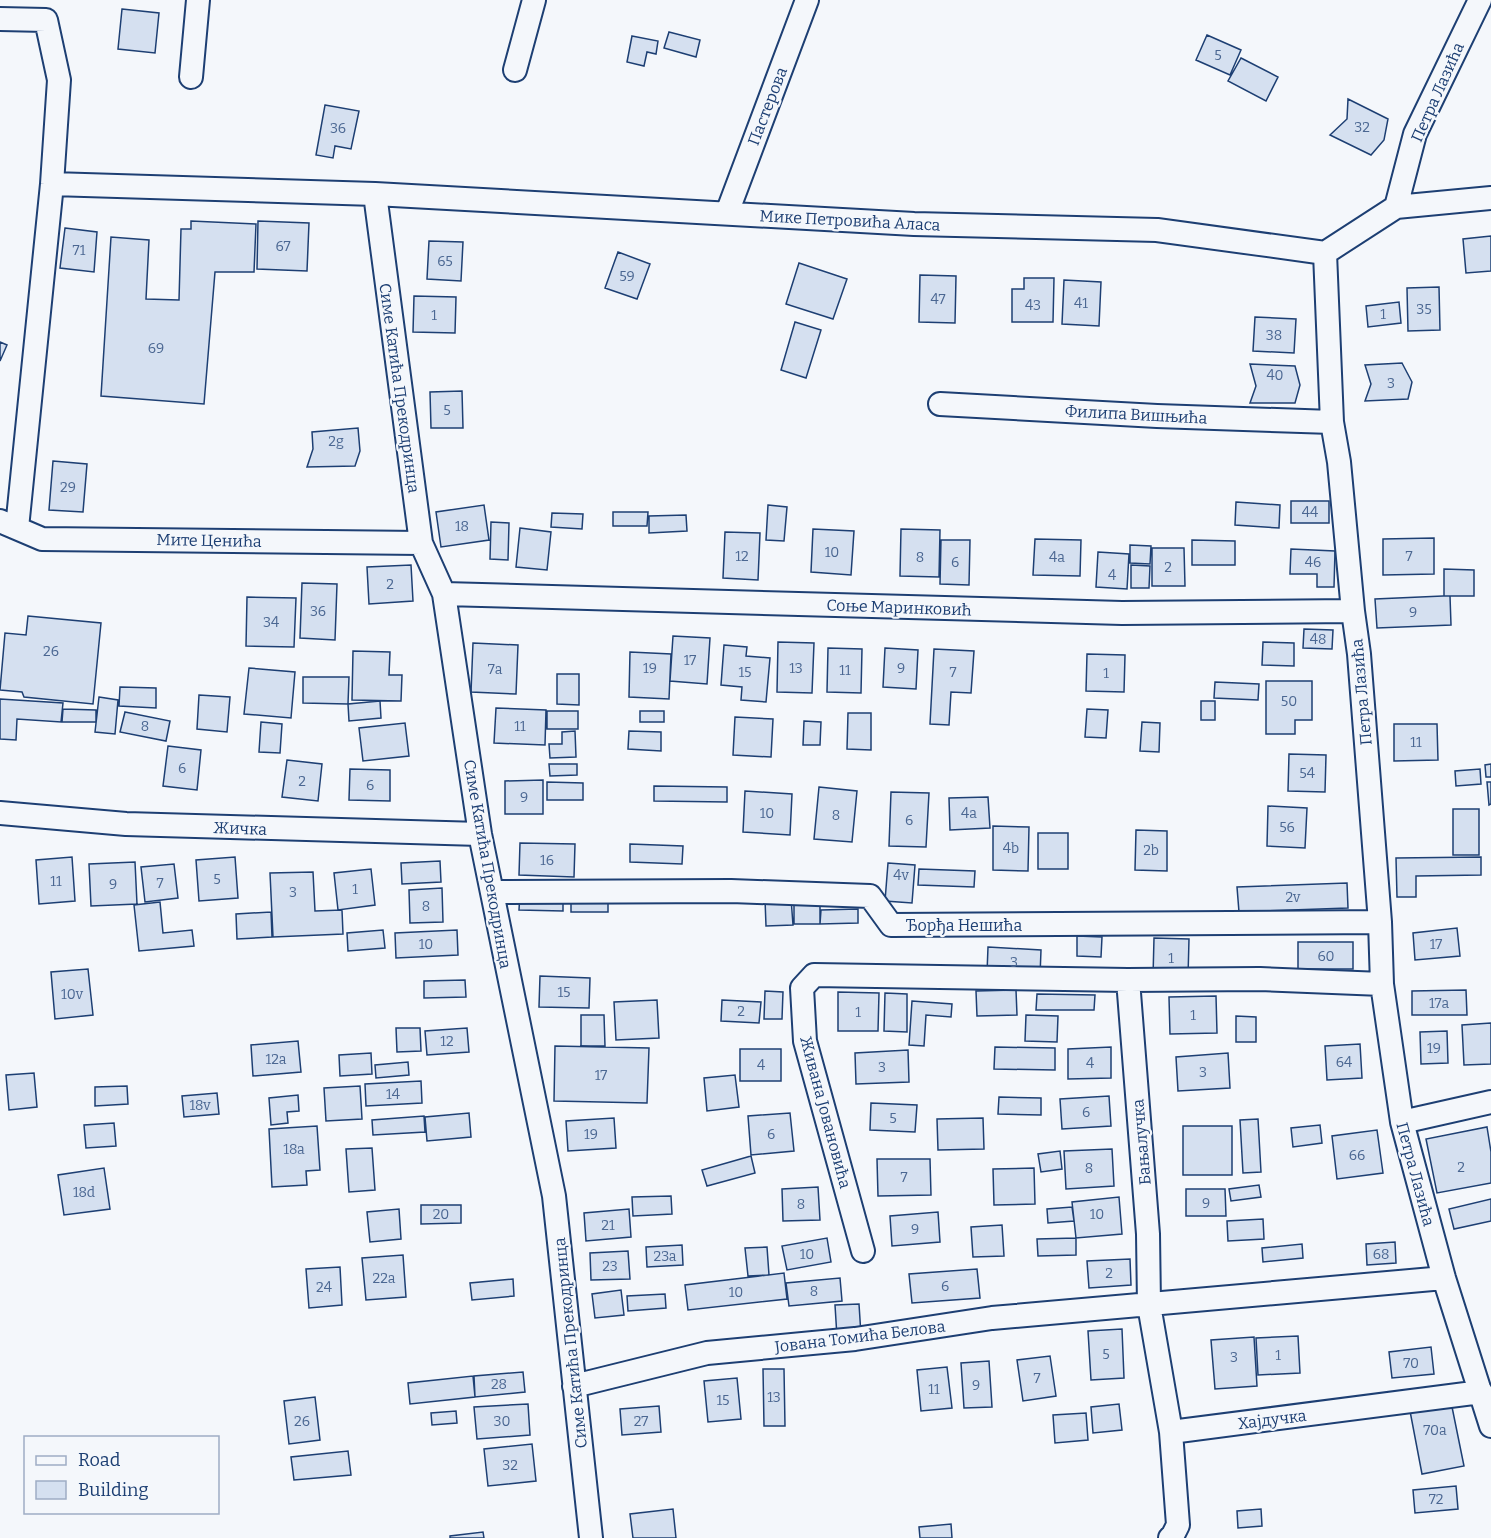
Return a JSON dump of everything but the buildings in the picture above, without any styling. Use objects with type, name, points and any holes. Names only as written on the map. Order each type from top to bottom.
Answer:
[{"type":"street","points":[[191,77],[198,0]]},
{"type":"street","points":[[515,70],[534,0]]},
{"type":"street","name":"Пастерова","points":[[727,213],[807,0]]},
{"type":"street","name":"Петра Лазића","points":[[1396,207],[1415,134],[1479,0]]},
{"type":"street","points":[[0,19],[46,20],[59,80],[52,184],[9,525]]},
{"type":"street","name":"Мике Петровића Аласа","points":[[52,184],[375,194],[914,224],[1157,230],[1325,253]]},
{"type":"street","name":"Симе Катића Прекодринца","points":[[375,194],[421,543],[444,594],[480,834],[554,1196],[591,1538]]},
{"type":"street","points":[[1325,253],[1396,207],[1491,198]]},
{"type":"street","name":"Петра Лазића","points":[[1325,253],[1332,422],[1339,462],[1359,654],[1380,922],[1382,984],[1402,1122],[1444,1278],[1491,1426]]},
{"type":"street","name":"Филипа Вишњића","points":[[940,404],[1157,416],[1332,422]]},
{"type":"street","name":"Мите Ценића","points":[[9,525],[42,539],[421,543]]},
{"type":"street","name":"Соње Маринковић","points":[[444,594],[1122,613],[1353,611]]},
{"type":"street","name":"Жичка","points":[[0,813],[126,824],[480,834]]},
{"type":"street","name":"Ђорђа Нешића","points":[[492,892],[731,891],[870,896],[891,925],[1380,922]]},
{"type":"street","name":"Живана Јовановића","points":[[863,1251],[804,1041],[802,988],[814,975],[1128,980]]},
{"type":"street","points":[[1128,980],[1260,979],[1382,984]]},
{"type":"street","name":"Бањалучка","points":[[1128,980],[1148,1234],[1149,1305],[1171,1432]]},
{"type":"street","points":[[1402,1122],[1491,1102]]},
{"type":"street","name":"Јована Томића Белова","points":[[574,1386],[707,1353],[855,1339],[992,1318],[1444,1278]]},
{"type":"street","name":"Хајдучка","points":[[1171,1432],[1481,1392]]},
{"type":"street","points":[[1170,1538],[1178,1525],[1171,1432]]}]
